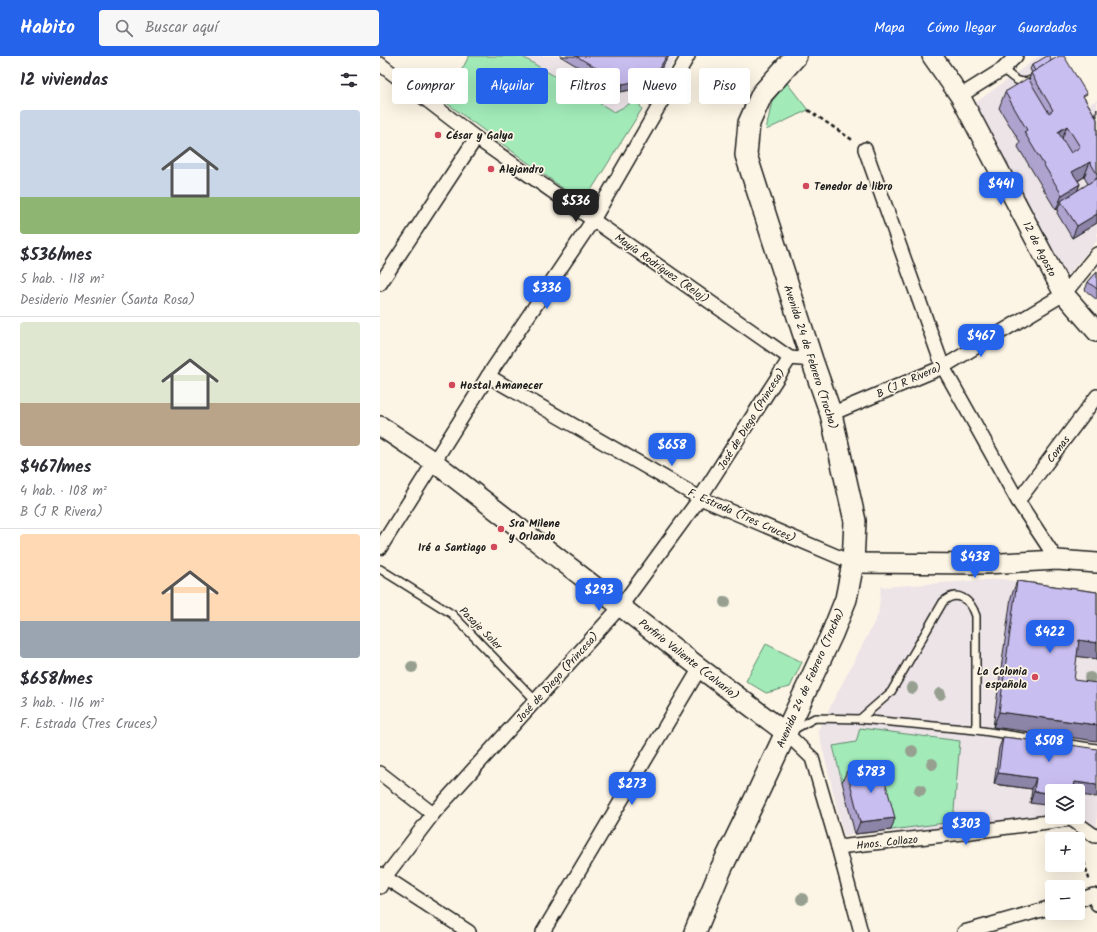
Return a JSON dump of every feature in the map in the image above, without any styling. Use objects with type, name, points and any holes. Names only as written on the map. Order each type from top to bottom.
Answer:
[{"type":"main road","name":"Avenida 24 de Febrero (Trocha)","points":[[695,932],[721,869],[832,634],[846,599],[853,563],[855,521],[831,414],[812,360],[746,155],[749,124],[762,94],[796,56]]},
{"type":"street","points":[[380,548],[488,376],[592,220],[688,56]]},
{"type":"street","name":"12 de Agosto","points":[[932,56],[960,96],[1064,294],[1097,332]]},
{"type":"street","points":[[960,96],[1003,68],[1016,56]]},
{"type":"street","name":"Mayía Rodríguez (Reloj)","points":[[380,64],[476,138],[790,358]]},
{"type":"street","points":[[380,284],[476,138]]},
{"type":"street","points":[[865,149],[943,366],[1018,501],[1057,560]]},
{"type":"street","name":"B (J R Rivera)","points":[[831,414],[943,366],[1064,294],[1097,254]]},
{"type":"street","name":"José de Diego (Princesa)","points":[[382,879],[434,814],[621,606],[700,498],[790,358],[812,360]]},
{"type":"street","name":"F. Estrada (Tres Cruces)","points":[[488,376],[700,498],[853,563]]},
{"type":"street","name":"Comas","points":[[1018,501],[1097,396]]},
{"type":"street","name":"Porfirio Valiente (Calvario)","points":[[380,426],[434,462],[786,733]]},
{"type":"street","points":[[853,563],[985,564],[1057,560],[1097,563]]},
{"type":"street","points":[[543,932],[700,668]]},
{"type":"street","points":[[786,733],[812,758],[861,932]]},
{"type":"street","points":[[380,773],[434,814]]},
{"type":"street","name":"Hnos. Collazo","points":[[838,847],[1071,819],[1096,837]]},
{"type":"street","points":[[382,879],[469,932]]},
{"type":"street","points":[[1085,900],[1096,900]]},
{"type":"street","points":[[964,932],[1045,909]]},
{"type":"lane","points":[[1003,68],[1016,81],[1027,82],[1041,74]]},
{"type":"lane","name":"Pasaje Soler","points":[[380,569],[452,614],[536,701]]},
{"type":"lane","points":[[860,719],[891,692],[943,602],[949,596],[956,595],[967,601],[974,608],[976,616],[976,730]]},
{"type":"lane","points":[[786,733],[815,718],[860,719],[976,730],[1097,748]]},
{"type":"path","points":[[808,110],[865,149]]},
{"type":"path","points":[[1085,865],[1096,900]]},
{"type":"shaded area","points":[[521,56],[677,56],[669,68],[628,68],[628,104],[629,104],[614,112],[601,104],[620,104],[620,68],[556,68],[556,77],[548,72],[548,68],[541,68]]},
{"type":"shaded area","points":[[1039,56],[1059,56],[1086,106],[1097,100],[1097,241],[1064,279],[974,104]]},
{"type":"shaded area","points":[[1001,579],[1097,594],[1097,845],[1085,820],[1085,784],[1045,784],[1045,819],[844,836],[818,730],[878,615],[881,587]]},
{"type":"green space","points":[[469,56],[521,56],[541,68],[476,68],[476,104],[548,104],[548,72],[556,77],[556,104],[601,104],[614,112],[629,104],[639,104],[642,109],[583,203],[448,104],[468,104],[468,68],[463,68]]},
{"type":"green space","points":[[787,83],[808,110],[766,130],[772,101]]},
{"type":"green space","points":[[766,644],[802,662],[790,687],[766,693],[746,681]]},
{"type":"green space","points":[[860,728],[960,741],[953,822],[891,830],[877,778],[842,782],[833,746],[856,742]]},
{"type":"building","points":[[576,56],[667,56],[659,68],[628,68],[628,83],[623,84],[620,82],[620,68],[596,68]]},
{"type":"building","points":[[1049,56],[1052,60],[1035,71],[1032,65]]},
{"type":"building","points":[[1059,56],[1064,56],[1087,94],[1083,96],[1097,119],[1097,174],[1090,162],[1072,172],[1080,184],[1062,195],[1024,132],[1027,130],[1005,92],[1028,78],[1049,113],[1053,110],[1031,73]],"holes":[[[1067,126],[1080,147],[1071,153],[1058,132]]]},
{"type":"building","points":[[1097,178],[1097,214],[1077,226],[1061,201]]},
{"type":"building","points":[[1097,272],[1097,289],[1088,282]]},
{"type":"building","name":"La Colonia española","points":[[1017,581],[1097,592],[1097,643],[1079,640],[1074,680],[1097,683],[1097,725],[999,712]]},
{"type":"building","points":[[1047,736],[1068,739],[1070,745],[1097,749],[1097,785],[1075,782],[1075,784],[1045,784],[1045,793],[1034,791],[1036,778],[998,773],[1003,737],[1046,742]]},
{"type":"building","points":[[881,766],[895,818],[860,822],[847,771]]},
{"type":"place","name":"César y Galya","points":[[438,135]]},
{"type":"place","name":"Alejandro","points":[[491,169]]},
{"type":"place","name":"Tenedor de libro","points":[[806,186]]},
{"type":"place","name":"Hostal Amanecer","points":[[452,385]]},
{"type":"place","name":"Sra Milene y Orlando","points":[[501,529]]},
{"type":"place","name":"Iré a Santiago","points":[[494,547]]},
{"type":"place","name":"La Colonia española","points":[[1035,677]]}]
